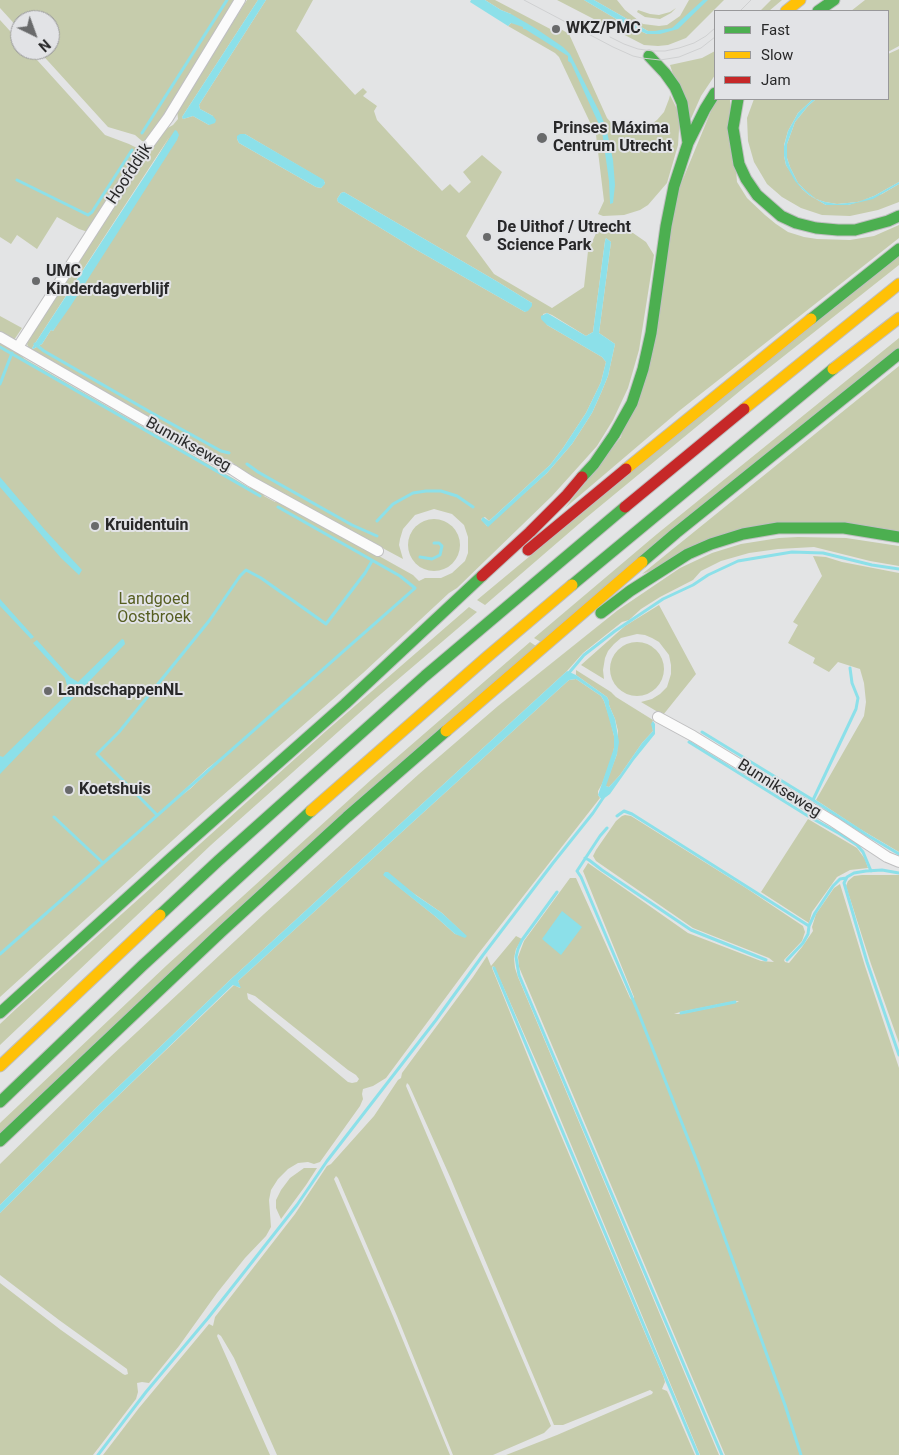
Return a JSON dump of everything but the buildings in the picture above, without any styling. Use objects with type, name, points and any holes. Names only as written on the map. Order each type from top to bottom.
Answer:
[{"type":"highway","points":[[787,10],[800,0]]},
{"type":"highway","points":[[819,10],[834,0]]},
{"type":"highway","points":[[649,56],[675,87],[682,103],[688,143]]},
{"type":"highway","points":[[0,1013],[164,864],[345,704],[530,532],[566,496],[594,464],[614,435],[632,403],[652,333],[666,226],[674,186],[688,143],[714,95]]},
{"type":"highway","points":[[738,100],[733,128],[739,164],[746,180],[756,195],[781,216],[796,224],[816,228],[855,230],[899,216]]},
{"type":"highway","points":[[345,704],[647,451],[899,248]]},
{"type":"highway","points":[[0,1066],[218,861],[432,670],[641,493],[899,284]]},
{"type":"highway","points":[[0,1102],[142,966],[334,791],[480,663],[809,388],[899,318]]},
{"type":"highway","points":[[0,1141],[221,932],[347,817],[676,533],[899,354]]},
{"type":"highway","points":[[479,702],[630,591],[688,554],[711,544],[743,534],[778,528],[844,528],[899,537]]},
{"type":"street","name":"Hoofddijk","points":[[18,347],[146,148],[168,118],[240,0]]},
{"type":"street","name":"Bunnikseweg","points":[[0,337],[272,494],[378,551]]},
{"type":"street","name":"Bunnikseweg","points":[[658,717],[693,736],[834,822],[887,857],[899,862]]},
{"type":"green space","points":[[0,0],[236,0],[145,142],[135,135],[108,127],[47,60],[60,60],[60,10],[10,10],[10,19],[0,8]]},
{"type":"green space","name":"Landgoed Oostbroek","points":[[247,0],[258,0],[182,117],[183,119],[193,116],[209,125],[213,116],[200,109],[199,105],[266,0],[313,0],[296,31],[355,95],[363,88],[367,92],[363,96],[377,106],[374,111],[377,120],[442,191],[450,184],[459,193],[471,182],[463,172],[482,155],[502,172],[466,236],[494,274],[552,308],[584,287],[588,251],[597,231],[625,231],[633,233],[646,242],[654,255],[639,350],[628,388],[613,420],[597,446],[552,496],[457,588],[449,593],[363,673],[206,810],[0,997],[0,341],[25,359],[250,488],[250,483],[262,492],[264,496],[275,502],[284,503],[413,575],[419,581],[425,578],[441,578],[452,573],[465,561],[468,553],[468,537],[464,525],[452,514],[434,509],[415,515],[403,529],[399,545],[403,559],[250,477],[233,463],[224,461],[29,349],[27,344],[31,335],[116,201],[164,130],[173,125],[178,119],[177,109]],"holes":[[[241,134],[245,134],[323,180],[325,183],[321,188],[316,187],[239,143],[237,139]],[[170,136],[53,331],[51,330],[42,344],[32,348]],[[344,192],[532,303],[525,312],[415,249],[338,202],[337,199]],[[606,238],[611,242],[599,333],[615,344],[608,376],[601,393],[592,413],[572,444],[547,473],[487,526],[481,519],[485,517],[489,521],[550,465],[586,413],[601,382],[606,362],[602,357],[547,325],[543,314],[552,315],[586,336],[593,332]],[[228,753],[190,789],[166,807],[208,768]]]},
{"type":"green space","points":[[485,0],[495,0],[556,32],[559,28],[569,34],[607,118],[614,126],[622,129],[631,129],[650,125],[664,112],[670,95],[680,115],[678,145],[667,183],[648,205],[640,210],[624,215],[603,216],[598,214],[604,201],[596,135],[559,57],[508,26],[511,23],[511,14]]},
{"type":"green space","points":[[557,0],[584,0],[623,23],[647,34],[648,31],[594,0],[617,0],[625,10],[643,24],[659,26],[667,25],[680,16],[689,0],[724,0],[686,38],[668,45],[658,46],[644,45]]},
{"type":"green space","points":[[771,0],[782,0],[770,10],[761,10]]},
{"type":"green space","points":[[865,0],[899,0],[899,46],[889,51],[889,10],[852,10]]},
{"type":"green space","points":[[676,8],[660,19],[645,17],[637,12],[638,10],[659,15]]},
{"type":"green space","points":[[0,20],[10,31],[10,60],[37,60],[105,135],[129,144],[137,148],[138,151],[88,231],[79,229],[57,217],[37,249],[17,235],[11,244],[0,237]]},
{"type":"green space","points":[[899,49],[899,182],[874,196],[858,202],[837,204],[816,199],[798,183],[787,158],[787,144],[795,122],[815,100],[889,100],[889,54]]},
{"type":"green space","points":[[714,52],[714,76],[701,96],[689,123],[670,65],[702,58]]},
{"type":"green space","points":[[716,100],[730,100],[737,182],[747,198],[776,224],[788,232],[804,237],[850,240],[874,236],[899,225],[899,238],[679,411],[565,508],[621,437],[678,191]]},
{"type":"green space","points":[[754,100],[812,100],[798,113],[788,131],[784,145],[786,165],[802,189],[826,205],[848,205],[882,194],[899,184],[899,202],[878,210],[850,216],[822,215],[801,208],[782,197],[767,184],[754,162],[748,141],[747,118]]},
{"type":"green space","points":[[899,256],[899,265],[746,386],[587,517],[485,605],[477,600],[660,448]]},
{"type":"green space","points":[[0,316],[22,328],[14,340],[0,332]]},
{"type":"green space","points":[[899,338],[899,349],[541,642],[534,638],[657,534]]},
{"type":"green space","points":[[899,366],[899,531],[783,523],[642,574]]},
{"type":"green space","points":[[429,519],[439,519],[453,526],[460,540],[460,550],[453,564],[439,571],[429,571],[419,567],[412,560],[408,550],[408,540],[412,530],[419,523]]},
{"type":"green space","points":[[798,537],[846,538],[899,546],[899,566],[814,547],[749,553],[721,561],[701,571],[693,580],[660,597],[641,609],[629,620],[622,622],[583,653],[567,671],[230,980],[95,1109],[0,1205],[0,1164],[109,1058],[264,914],[419,774],[498,706],[618,610],[680,568],[712,553],[741,544]]},
{"type":"green space","points":[[813,556],[826,557],[899,573],[899,852],[816,800],[864,716],[866,702],[860,669],[838,662],[829,672],[813,663],[815,658],[788,643],[798,625],[793,622],[822,576]]},
{"type":"green space","points":[[659,605],[696,674],[663,715],[641,702],[652,699],[660,694],[667,687],[671,674],[669,655],[659,642],[645,635],[637,634],[621,638],[608,651],[605,658],[604,679],[581,665],[625,626]]},
{"type":"green space","points":[[469,607],[477,612],[375,699],[211,845],[0,1045],[0,1024],[17,1008],[326,731]]},
{"type":"green space","points":[[530,642],[536,646],[0,1134],[0,1123],[167,965],[372,779]]},
{"type":"green space","points":[[637,642],[647,644],[656,650],[662,659],[664,669],[662,679],[656,688],[647,694],[637,696],[627,694],[618,688],[612,679],[610,669],[612,659],[618,650],[627,644]]},
{"type":"green space","points":[[576,670],[653,720],[653,731],[609,787],[605,786],[617,754],[618,731],[615,719],[607,697],[576,675]]},
{"type":"green space","points":[[576,679],[601,696],[610,719],[614,736],[614,748],[612,758],[598,791],[600,798],[478,954],[386,1078],[373,1086],[363,1089],[363,1099],[360,1106],[320,1162],[314,1164],[308,1162],[298,1163],[288,1169],[278,1179],[271,1190],[269,1200],[271,1227],[266,1236],[245,1258],[217,1293],[179,1346],[149,1383],[137,1383],[138,1392],[136,1399],[93,1455],[0,1455],[0,1283],[61,1330],[123,1374],[128,1374],[127,1369],[0,1275],[0,1213],[99,1114],[234,985],[240,988],[238,981],[569,680]],"holes":[[[384,873],[442,913],[466,936],[455,934],[384,875]],[[247,993],[255,996],[356,1075],[359,1079],[357,1082],[348,1082],[248,999]]]},
{"type":"green space","points":[[622,816],[631,816],[803,926],[805,932],[802,941],[784,960],[785,962],[789,963],[802,947],[813,931],[812,927],[816,914],[834,888],[840,884],[899,1068],[899,1455],[725,1455],[519,967],[518,957],[524,941],[570,878],[576,878],[630,998],[634,1002],[634,997],[583,871],[588,863],[688,933],[761,961],[774,962],[769,958],[693,928],[596,861],[593,856],[596,850],[616,821]],"holes":[[[739,1001],[681,1014],[674,1014],[680,1012]]]},
{"type":"green space","points":[[808,819],[857,848],[865,859],[868,868],[850,870],[837,877],[812,912],[809,923],[761,892]]},
{"type":"green space","points":[[899,875],[899,1043],[846,886],[848,881],[854,876]]},
{"type":"green space","points":[[516,936],[522,939],[516,949],[514,958],[518,977],[719,1455],[700,1455],[543,1077],[493,966],[492,968],[537,1079],[664,1378],[665,1382],[662,1389],[667,1391],[669,1395],[695,1455],[506,1455],[557,1435],[653,1392],[650,1390],[563,1425],[554,1425],[451,1179],[407,1083],[406,1086],[551,1426],[544,1433],[493,1455],[453,1455],[397,1316],[336,1176],[334,1179],[450,1455],[277,1455],[234,1358],[218,1334],[217,1336],[270,1455],[103,1455],[139,1408],[209,1324],[213,1326],[215,1317],[295,1214],[327,1166],[331,1164],[374,1116],[401,1078],[402,1073],[487,956],[491,966]]},
{"type":"green space","points":[[304,1168],[317,1168],[281,1219],[276,1208],[276,1200],[290,1178]]},
{"type":"water","points":[[258,0],[266,0],[199,105],[200,109],[213,116],[216,120],[215,123],[209,125],[193,116],[183,119],[182,117]]},
{"type":"water","points":[[471,0],[485,0],[511,14],[535,28],[570,54],[606,127],[613,160],[615,185],[613,203],[610,204],[609,181],[602,131],[571,63],[568,61],[568,56],[523,29],[523,27],[511,23],[508,26],[470,2]]},
{"type":"water","points":[[584,0],[594,0],[648,31],[655,31],[672,28],[703,0],[708,0],[678,29],[660,34],[647,34],[623,23]]},
{"type":"water","points":[[812,100],[815,100],[795,122],[787,144],[787,158],[798,183],[816,199],[837,204],[858,202],[874,196],[899,182],[899,184],[873,199],[848,205],[826,205],[809,195],[795,181],[786,165],[784,156],[784,146],[788,131],[798,113]]},
{"type":"water","points":[[175,130],[179,135],[177,140],[70,307],[42,344],[33,349],[32,348]]},
{"type":"water","points":[[245,134],[324,180],[325,184],[321,188],[316,187],[239,143],[237,136]]},
{"type":"water","points":[[344,192],[498,282],[532,303],[532,306],[525,312],[415,249],[338,202],[337,199]]},
{"type":"water","points":[[606,238],[611,242],[599,333],[615,344],[608,376],[592,413],[572,444],[547,473],[488,527],[481,520],[483,517],[489,521],[550,465],[586,413],[601,382],[606,362],[602,357],[547,325],[541,319],[541,316],[547,313],[586,336],[593,332]]},
{"type":"water","points":[[0,477],[82,570],[79,575],[61,558],[0,487]]},
{"type":"water","points":[[0,599],[34,637],[31,639],[0,606]]},
{"type":"water","points":[[122,639],[125,644],[0,774],[0,756],[3,757],[65,696],[68,689],[65,678],[33,643],[37,640],[70,677],[78,682]]},
{"type":"water","points":[[567,671],[576,675],[607,697],[609,701],[615,719],[619,742],[606,786],[609,787],[620,775],[642,743],[653,731],[651,724],[653,721],[655,724],[655,734],[610,794],[602,800],[598,795],[614,748],[614,736],[604,701],[601,696],[576,679],[569,680],[238,981],[241,988],[233,985],[99,1114],[0,1213],[0,1205],[95,1109],[230,980]]},
{"type":"water","points":[[385,872],[388,872],[417,896],[442,913],[467,936],[465,938],[455,934],[383,875]]},
{"type":"water","points":[[562,911],[582,927],[561,955],[542,939]]},
{"type":"waterway","points":[[142,133],[227,0]]},
{"type":"waterway","points":[[17,180],[88,215],[92,212],[132,150]]},
{"type":"waterway","points":[[35,344],[152,413],[221,451],[229,453]]},
{"type":"waterway","points":[[0,347],[260,496]]},
{"type":"waterway","points":[[0,384],[12,353]]},
{"type":"waterway","points":[[247,464],[352,525],[377,536]]},
{"type":"waterway","points":[[377,521],[393,504],[413,493],[426,491],[441,491],[457,496],[473,507]]},
{"type":"waterway","points":[[0,954],[415,588],[400,576],[278,507]]},
{"type":"waterway","points":[[420,557],[432,559],[440,555],[442,546],[439,543],[434,543]]},
{"type":"waterway","points":[[568,674],[584,655],[615,631],[663,599],[738,561],[792,552],[823,553],[872,565],[899,569]]},
{"type":"waterway","points":[[157,815],[97,754],[119,732],[209,621],[240,576],[246,570],[261,578],[326,624],[372,561]]},
{"type":"waterway","points":[[702,732],[813,800],[856,709],[858,698],[852,683],[850,668]]},
{"type":"waterway","points":[[689,742],[857,845],[863,852],[871,871]]},
{"type":"waterway","points":[[98,1455],[146,1392],[208,1318],[297,1205],[327,1161],[603,798]]},
{"type":"waterway","points":[[813,800],[899,854]]},
{"type":"waterway","points":[[617,816],[624,811],[632,814],[809,926]]},
{"type":"waterway","points":[[54,817],[103,863]]},
{"type":"waterway","points":[[607,828],[577,871],[639,1014],[698,1164],[785,1405],[801,1455]]},
{"type":"waterway","points":[[585,858],[691,930],[766,960]]},
{"type":"waterway","points":[[899,873],[882,870],[854,873],[847,877],[844,883],[867,962],[899,1055]]},
{"type":"waterway","points":[[787,960],[803,943],[815,913],[833,886],[840,879],[846,878]]},
{"type":"waterway","points":[[557,892],[522,940],[516,957],[519,975],[722,1455]]},
{"type":"waterway","points":[[494,968],[698,1455]]},
{"type":"waterway","points":[[681,1013],[735,1002]]},
{"type":"tram line","points":[[524,0],[613,47],[642,58],[660,60],[679,57],[701,48],[714,38]]},
{"type":"tram line","points":[[741,10],[751,0]]},
{"type":"tram line","points":[[610,37],[638,49],[665,51],[694,43],[714,29]]},
{"type":"traffic: fast","points":[[819,10],[834,0]]},
{"type":"traffic: fast","points":[[649,56],[675,87],[682,103],[688,143]]},
{"type":"traffic: fast","points":[[582,477],[594,464],[614,435],[632,403],[643,369],[651,333],[666,226],[674,186],[688,143],[714,95]]},
{"type":"traffic: fast","points":[[738,100],[733,128],[739,164],[757,195],[781,216],[796,223],[816,228],[838,230],[855,230],[899,216]]},
{"type":"traffic: fast","points":[[811,319],[899,249]]},
{"type":"traffic: fast","points":[[642,562],[899,354]]},
{"type":"traffic: fast","points":[[572,585],[833,369]]},
{"type":"traffic: fast","points":[[160,915],[425,676],[625,507]]},
{"type":"traffic: fast","points":[[601,613],[630,591],[688,554],[711,544],[743,534],[778,528],[844,528],[899,537]]},
{"type":"traffic: fast","points":[[0,1013],[345,704],[482,576]]},
{"type":"traffic: fast","points":[[0,1141],[221,932],[347,817],[446,731]]},
{"type":"traffic: fast","points":[[0,1102],[142,966],[311,811]]},
{"type":"traffic: slow","points":[[787,10],[800,0]]},
{"type":"traffic: slow","points":[[744,409],[899,284]]},
{"type":"traffic: slow","points":[[833,369],[899,318]]},
{"type":"traffic: slow","points":[[626,469],[811,319]]},
{"type":"traffic: slow","points":[[446,731],[642,562]]},
{"type":"traffic: slow","points":[[311,811],[572,585]]},
{"type":"traffic: slow","points":[[0,1066],[160,915]]},
{"type":"traffic: jam","points":[[625,507],[744,409]]},
{"type":"traffic: jam","points":[[528,550],[626,469]]},
{"type":"traffic: jam","points":[[482,576],[530,532],[582,477]]},
{"type":"place","name":"WKZ/PMC","points":[[556,29]]},
{"type":"place","name":"Prinses Máxima Centrum Utrecht","points":[[542,138]]},
{"type":"place","name":"De Uithof / Utrecht Science Park","points":[[487,237]]},
{"type":"place","name":"UMC Kinderdagverblijf","points":[[36,281]]},
{"type":"place","name":"Kruidentuin","points":[[95,526]]},
{"type":"place","name":"LandschappenNL","points":[[48,691]]},
{"type":"place","name":"Koetshuis","points":[[69,790]]}]
